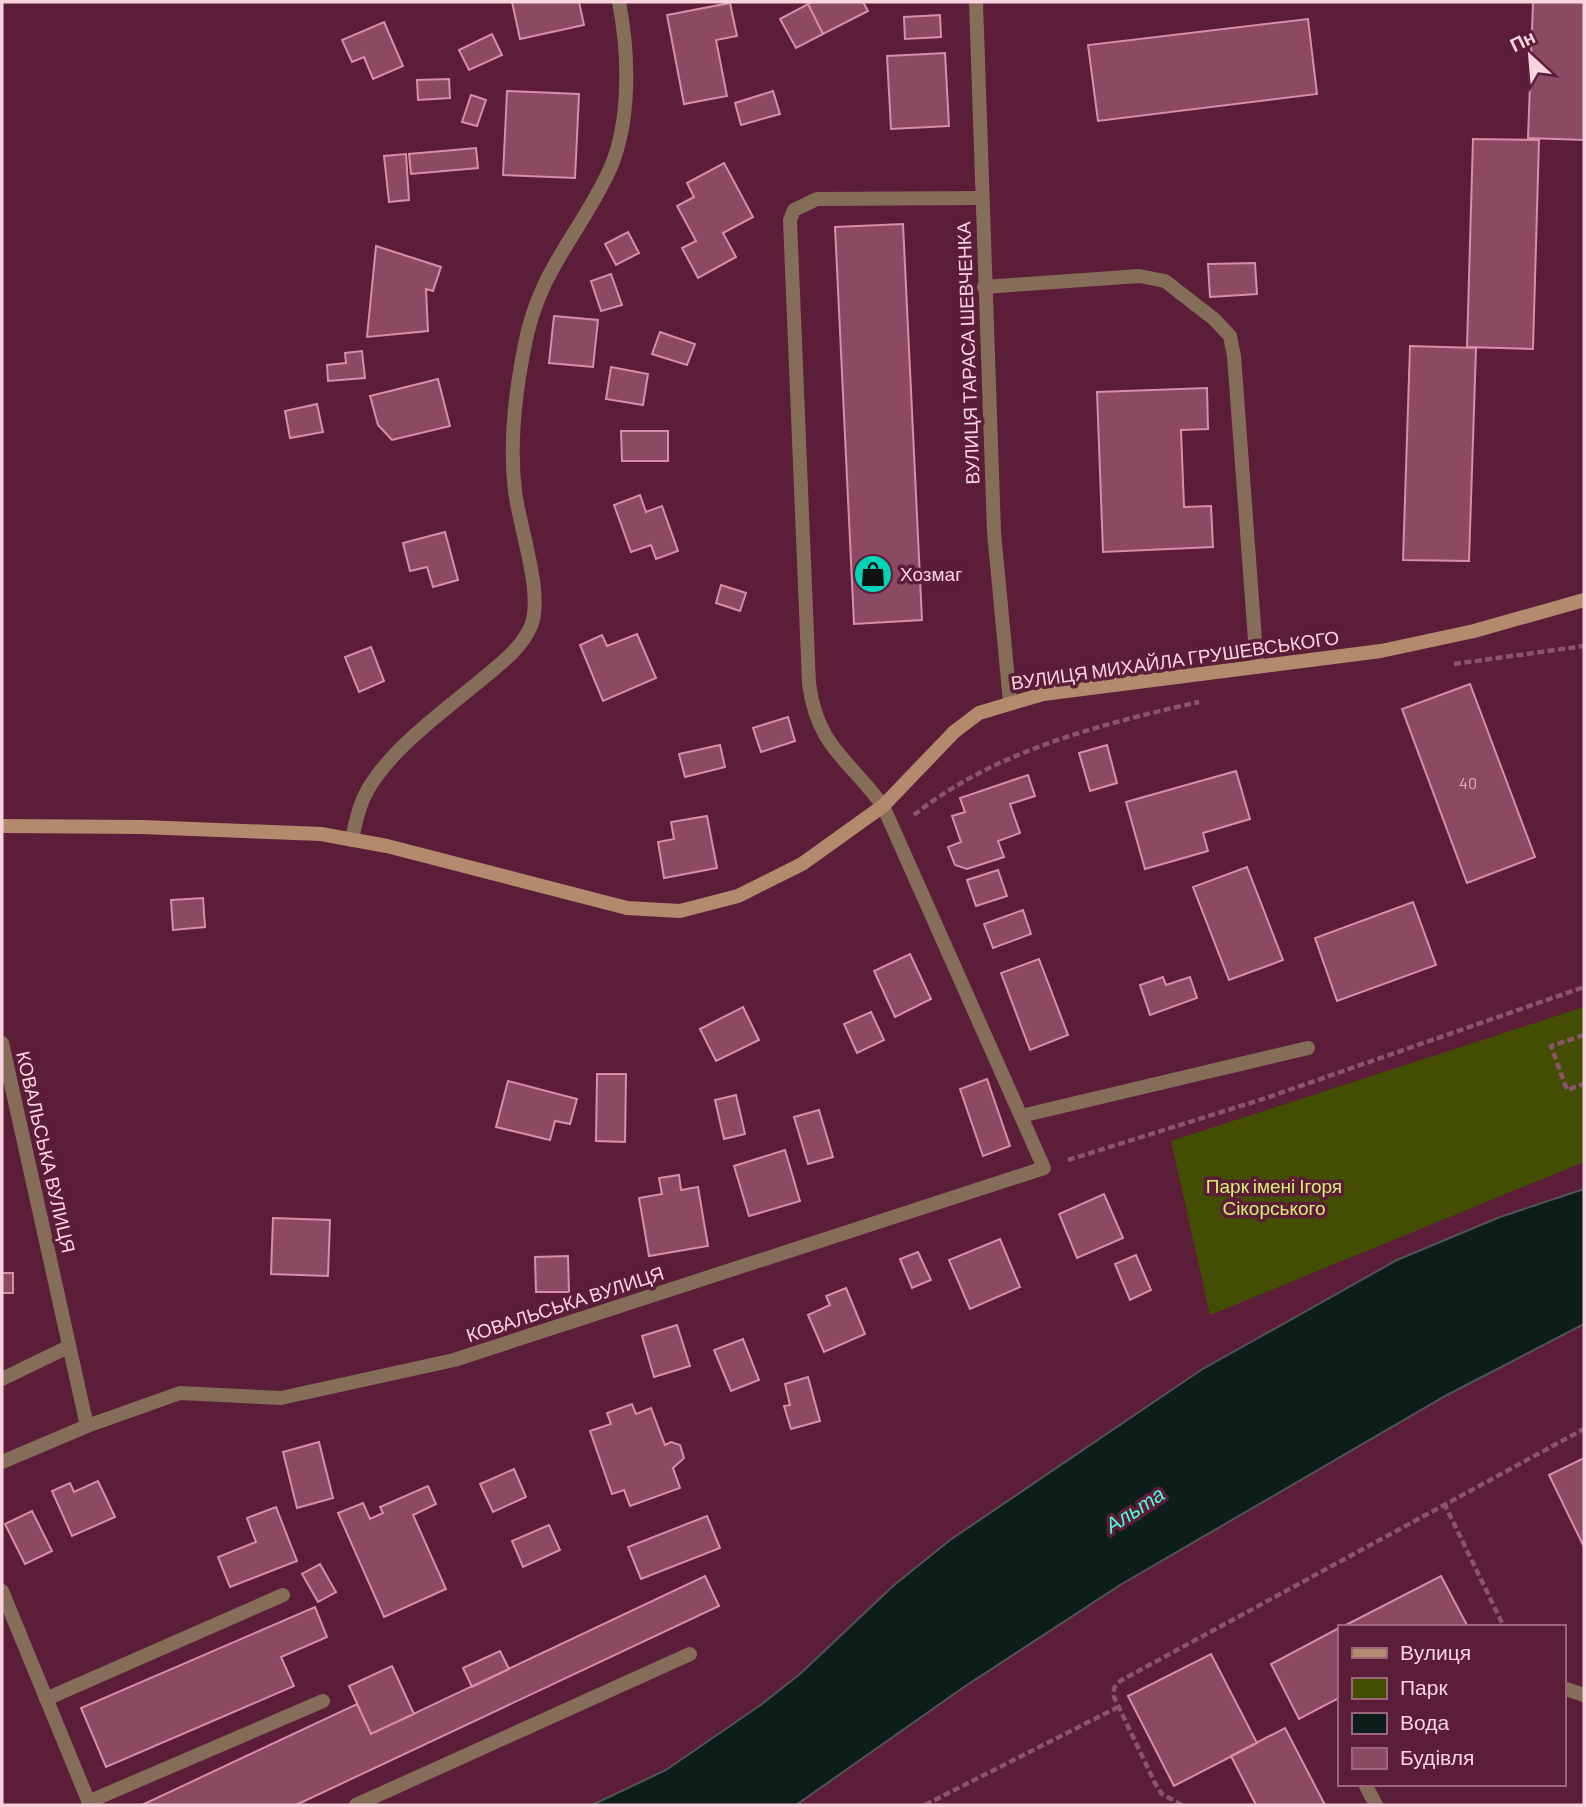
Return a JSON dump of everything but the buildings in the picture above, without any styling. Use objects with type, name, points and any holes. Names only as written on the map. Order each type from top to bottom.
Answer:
[{"type":"main road","name":"ВУЛИЦЯ МИХАЙЛА ГРУШЕВСЬКОГО","points":[[2,826],[275,831],[352,840],[627,908],[680,911],[738,896],[770,882],[836,842],[883,806],[954,732],[979,713],[1010,702],[1043,694],[1424,643],[1584,600]]},
{"type":"street","points":[[352,840],[359,807],[377,777],[416,736],[515,650],[531,625],[533,600],[514,489],[513,437],[519,375],[538,293],[600,188],[617,146],[625,90],[620,2]]},
{"type":"street","name":"ВУЛИЦЯ ТАРАСА ШЕВЧЕНКА","points":[[976,2],[994,532],[1010,702]]},
{"type":"street","points":[[981,198],[817,199],[794,210],[790,220],[809,684],[813,712],[823,735],[883,806],[1044,1168]]},
{"type":"street","points":[[984,287],[1158,278],[1214,319],[1230,336],[1234,356],[1257,667]]},
{"type":"street","name":"КОВАЛЬСЬКА ВУЛИЦЯ","points":[[2,1043],[86,1426],[180,1393],[248,1399],[281,1398],[454,1360],[1044,1168]]},
{"type":"street","points":[[1021,1116],[1307,1048]]},
{"type":"street","points":[[2,1378],[68,1347]]},
{"type":"street","points":[[2,1462],[86,1426]]},
{"type":"street","points":[[2,1591],[89,1804],[323,1701]]},
{"type":"street","points":[[46,1699],[283,1595]]},
{"type":"street","points":[[356,1805],[690,1654]]},
{"type":"street","points":[[1565,1689],[1584,1695]]},
{"type":"street","points":[[1366,1786],[1376,1805]]},
{"type":"path","points":[[1441,666],[1584,646]]},
{"type":"path","points":[[895,831],[939,796],[992,766],[1142,716],[1207,701]]},
{"type":"path","points":[[1044,1168],[1263,1099],[1584,987]]},
{"type":"path","points":[[1584,1035],[1551,1046],[1567,1090],[1584,1084]]},
{"type":"path","points":[[1182,1805],[1162,1794],[1118,1707],[1114,1688],[1120,1681],[1584,1429]]},
{"type":"path","points":[[1444,1503],[1503,1625]]},
{"type":"path","points":[[925,1805],[1118,1707]]},
{"type":"green space","name":"Парк імені Ігоря Сікорського","points":[[1584,1007],[1584,1162],[1210,1315],[1171,1141]]},
{"type":"water","name":"Альта","points":[[1584,1189],[1584,1324],[1447,1395],[1120,1585],[964,1687],[796,1805],[592,1805],[666,1770],[762,1704],[800,1674],[893,1586],[950,1540],[1201,1370],[1397,1260],[1500,1217]]},
{"type":"place","name":"Хозмаг","points":[[873,574]]}]
